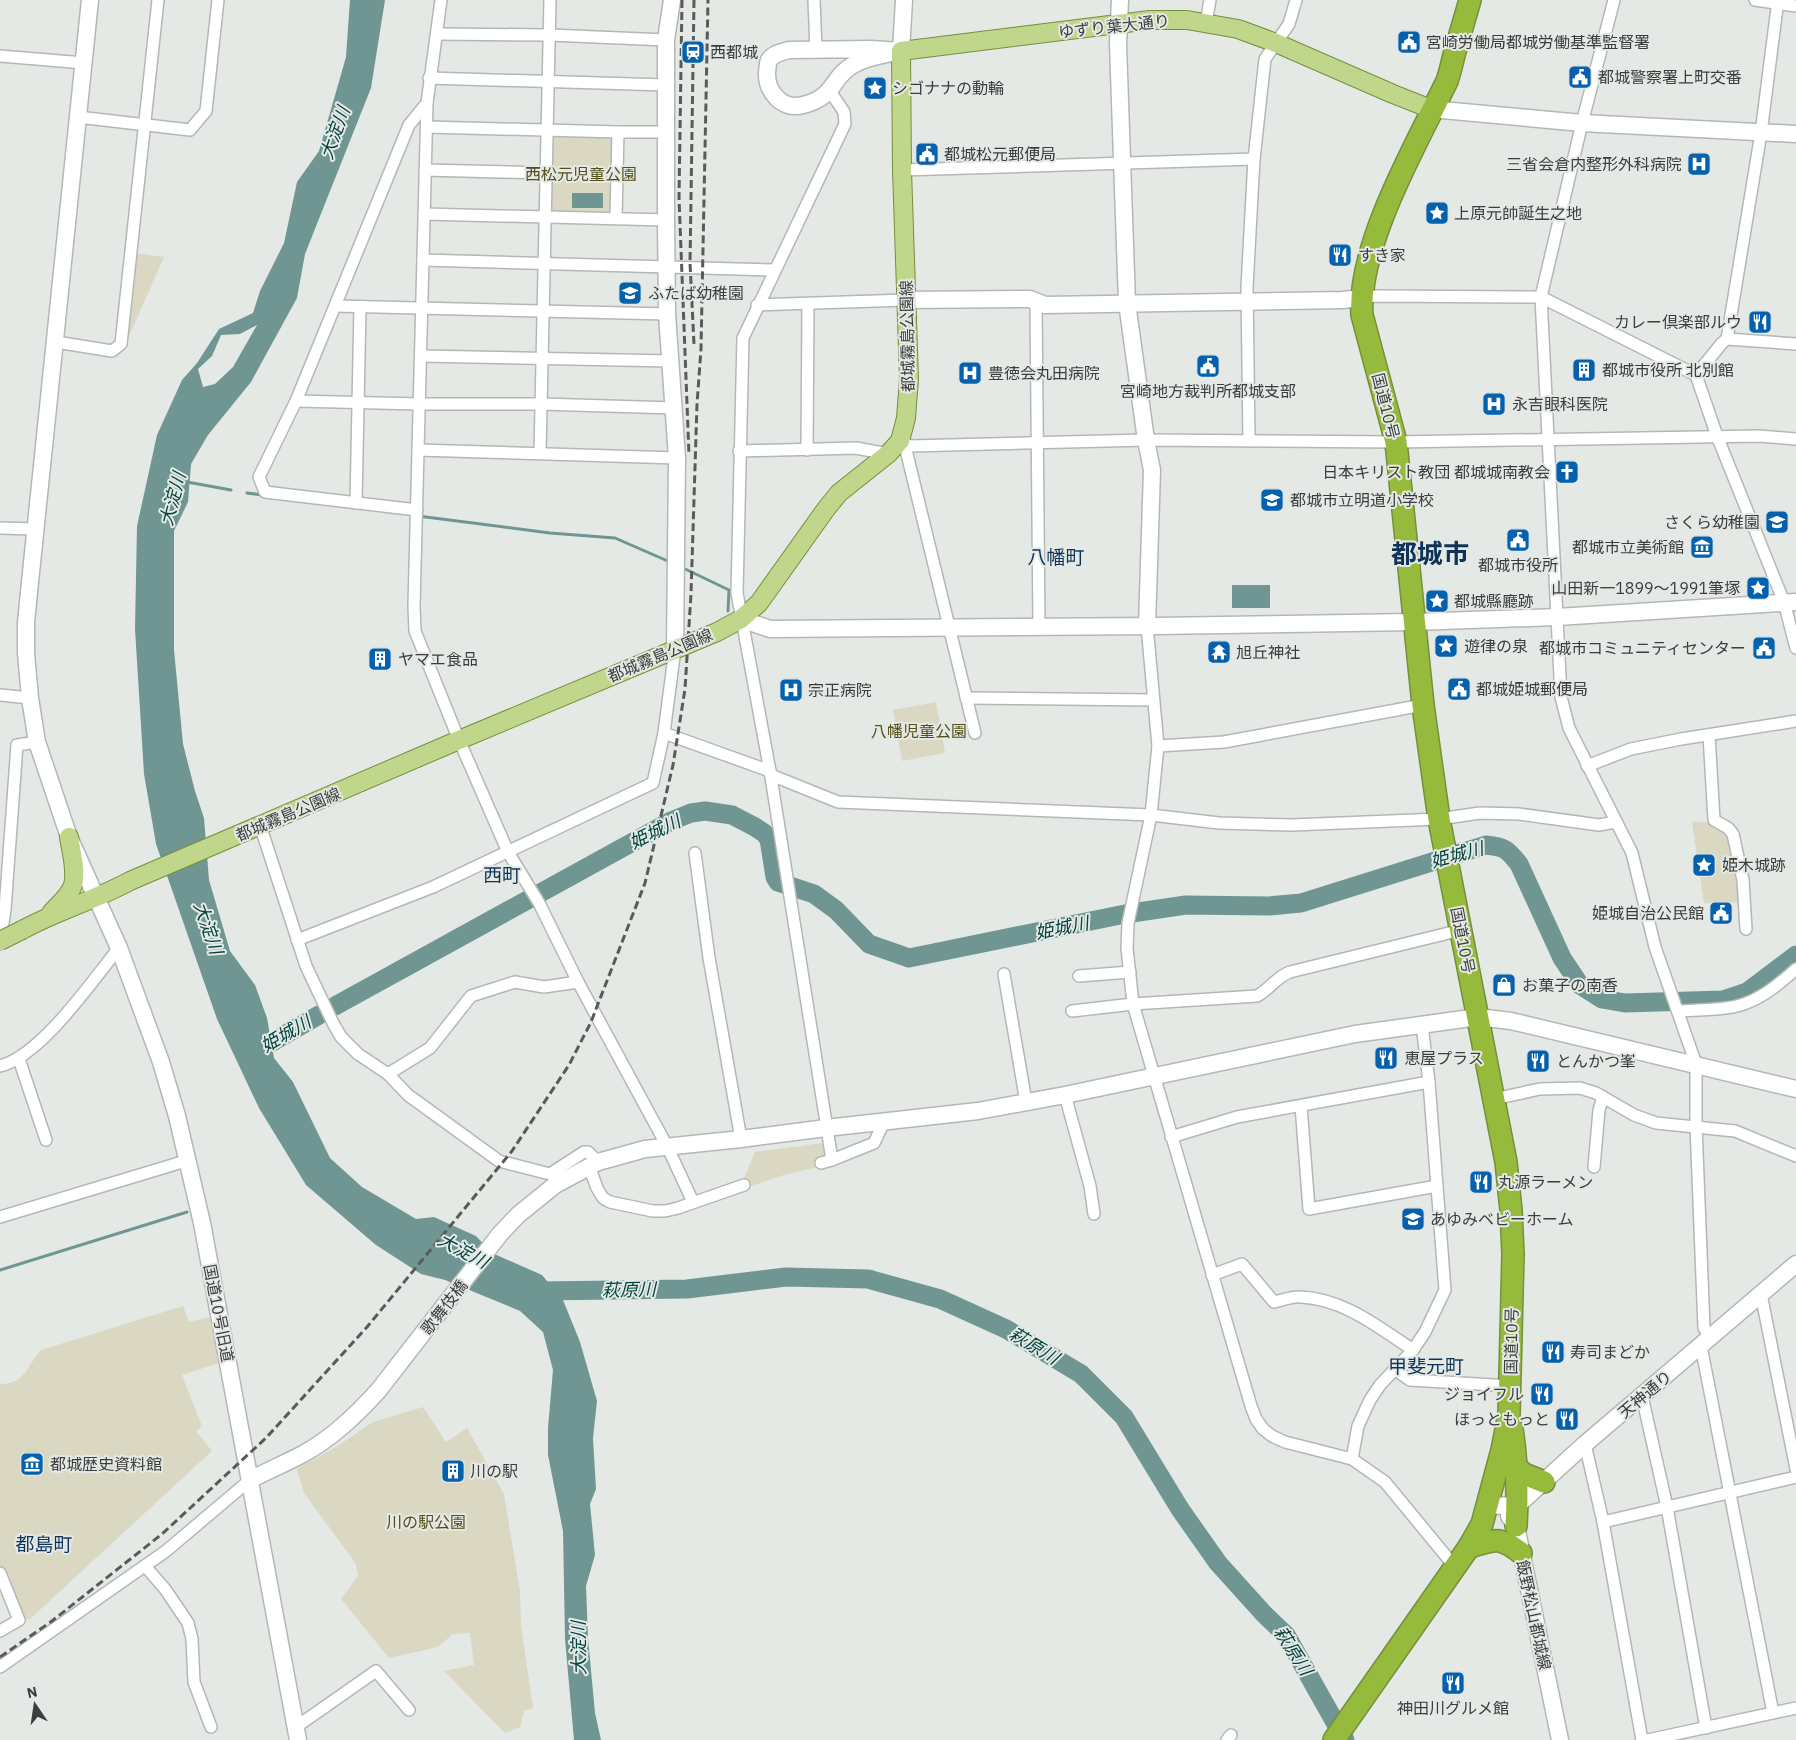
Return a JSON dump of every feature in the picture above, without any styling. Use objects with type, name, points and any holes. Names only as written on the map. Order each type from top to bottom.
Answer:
[{"type":"highway","name":"国道10号","points":[[1431,109],[1435,75],[1457,0]]},
{"type":"highway","name":"国道10号","points":[[1334,1740],[1469,1547],[1482,1524],[1502,1450],[1509,1414],[1513,1254],[1506,1162],[1439,819],[1423,705],[1396,442],[1362,315],[1361,298],[1377,234],[1431,109],[1448,79],[1470,0]]},
{"type":"highway","points":[[1509,1414],[1516,1467],[1518,1505],[1516,1526]]},
{"type":"highway","points":[[1516,1467],[1524,1474],[1544,1482]]},
{"type":"highway","points":[[1469,1547],[1496,1539],[1508,1542],[1521,1553]]},
{"type":"main road","name":"ゆずり葉大通り","points":[[901,51],[1118,24],[1167,20],[1206,23],[1238,29],[1276,43],[1431,109]]},
{"type":"main road","name":"都城霧島公園線","points":[[0,941],[49,916],[130,881],[717,632],[741,619],[759,603],[826,509],[839,494],[888,454],[900,441],[906,418],[910,378],[902,170],[901,51]]},
{"type":"main road","points":[[49,916],[70,892],[74,884],[70,836]]},
{"type":"street","name":"国道10号旧道","points":[[90,0],[26,623],[26,654],[30,698],[37,742],[70,836],[86,875],[98,896],[119,948],[161,1062],[178,1116],[202,1223],[297,1734]]},
{"type":"street","points":[[56,342],[112,351],[121,344],[158,0]]},
{"type":"street","points":[[78,117],[190,130],[206,111],[218,0]]},
{"type":"street","points":[[442,0],[427,103],[418,450],[416,631],[459,740],[508,852],[539,903],[578,982],[667,1146],[693,1202]]},
{"type":"street","points":[[540,453],[550,0]]},
{"type":"street","points":[[297,940],[433,887],[653,783],[664,733],[675,649],[677,458],[667,314],[666,266],[666,40],[672,0]]},
{"type":"street","points":[[814,0],[816,50]]},
{"type":"street","points":[[901,51],[904,0]]},
{"type":"street","points":[[1120,0],[1118,24],[1127,304],[1152,470],[1147,626],[1153,700],[1158,734],[1151,814],[1128,923],[1126,948],[1133,1004],[1251,1406],[1262,1429],[1285,1442],[1352,1459],[1385,1482],[1455,1567]]},
{"type":"street","points":[[1206,23],[1210,0]]},
{"type":"street","points":[[1249,441],[1246,301],[1254,159],[1265,59],[1289,24],[1296,0]]},
{"type":"street","points":[[1614,0],[1582,123],[1541,297],[1561,697],[1569,728],[1632,853],[1655,947],[1696,1064],[1696,1126],[1704,1328],[1730,1492],[1773,1713]]},
{"type":"street","points":[[1755,0],[1796,6]]},
{"type":"street","points":[[1696,375],[1727,339],[1761,133],[1778,2]]},
{"type":"street","points":[[438,34],[550,35],[666,40]]},
{"type":"street","points":[[871,49],[901,51],[867,58],[851,65],[823,98],[801,106],[784,104],[773,95],[766,82],[770,60],[777,54],[789,50],[871,49]]},
{"type":"street","points":[[0,56],[84,63]]},
{"type":"street","points":[[430,78],[666,85]]},
{"type":"street","points":[[830,91],[844,112],[845,124],[812,197],[774,270],[743,338],[737,593],[771,773],[788,879],[826,1128],[827,1162],[874,1143],[884,1122]]},
{"type":"street","points":[[417,515],[356,504],[265,492],[259,477],[296,401],[409,125],[427,103]]},
{"type":"street","points":[[1431,109],[1582,123],[1796,134]]},
{"type":"street","points":[[427,127],[666,132]]},
{"type":"street","points":[[616,218],[618,132]]},
{"type":"street","points":[[902,170],[1254,159]]},
{"type":"street","points":[[425,170],[545,173]]},
{"type":"street","points":[[424,214],[666,220]]},
{"type":"street","points":[[423,260],[774,270]]},
{"type":"street","points":[[757,305],[1030,298],[1045,305],[1342,300],[1376,296],[1541,297],[1696,375],[1717,436],[1790,602],[1796,648]]},
{"type":"street","points":[[1036,302],[1039,626]]},
{"type":"street","points":[[807,450],[808,305]]},
{"type":"street","points":[[336,306],[667,314]]},
{"type":"street","points":[[356,504],[360,307]]},
{"type":"street","points":[[1727,339],[1796,344]]},
{"type":"street","points":[[421,356],[671,361]]},
{"type":"street","points":[[296,401],[541,404],[674,408]]},
{"type":"street","points":[[900,441],[910,446],[1146,440],[1396,442],[1717,436],[1759,436],[1796,439]]},
{"type":"street","points":[[900,441],[906,450],[975,733]]},
{"type":"street","points":[[739,451],[856,448],[888,454]]},
{"type":"street","points":[[418,450],[677,458]]},
{"type":"street","points":[[0,528],[36,529]]},
{"type":"street","points":[[741,619],[770,629],[1414,622],[1557,617],[1790,602]]},
{"type":"street","points":[[0,695],[30,698]]},
{"type":"street","points":[[966,698],[1153,700]]},
{"type":"street","points":[[1158,746],[1224,742],[1423,705]]},
{"type":"street","points":[[1587,766],[1631,749],[1796,721]]},
{"type":"street","points":[[664,733],[771,773],[838,802],[1151,814],[1219,822],[1292,825],[1439,819],[1480,812],[1519,814],[1599,826],[1616,822]]},
{"type":"street","points":[[1709,735],[1714,820],[1728,828],[1733,834],[1743,880],[1746,929]]},
{"type":"street","points":[[0,945],[17,745],[37,742]]},
{"type":"street","points":[[256,827],[306,966],[333,1023],[341,1037],[358,1054],[388,1074],[408,1095],[498,1161],[550,1174],[584,1152],[588,1152],[594,1164],[597,1188],[603,1198],[610,1202],[659,1211],[678,1208],[744,1185]]},
{"type":"street","points":[[695,853],[709,958],[741,1139]]},
{"type":"street","points":[[1072,1011],[1133,1004],[1257,996],[1264,993],[1280,976],[1290,972],[1461,930]]},
{"type":"street","points":[[0,1066],[19,1059],[38,1044],[56,1026],[119,948]]},
{"type":"street","points":[[1678,1010],[1727,1008],[1749,1002],[1771,989],[1796,969]]},
{"type":"street","points":[[1079,976],[1130,972]]},
{"type":"street","points":[[1004,974],[1026,1102]]},
{"type":"street","points":[[388,1074],[430,1048],[471,996],[515,982],[544,987],[578,982]]},
{"type":"street","name":"歌舞伎橋","points":[[250,1480],[303,1454],[341,1428],[358,1413],[378,1391],[500,1234],[538,1197],[555,1184],[594,1164],[645,1149],[978,1111],[1154,1077],[1355,1034],[1478,1017],[1511,1021],[1796,1088]]},
{"type":"street","points":[[1352,1459],[1358,1426],[1370,1400],[1380,1385],[1413,1350],[1425,1332],[1445,1290],[1429,1082],[1422,1025]]},
{"type":"street","points":[[19,1059],[46,1140]]},
{"type":"street","points":[[1171,1137],[1237,1117],[1429,1082]]},
{"type":"street","points":[[1494,1099],[1540,1089],[1580,1088],[1603,1097],[1634,1115],[1656,1123],[1735,1131],[1796,1156]]},
{"type":"street","points":[[1065,1095],[1090,1186],[1094,1214]]},
{"type":"street","points":[[1594,1166],[1599,1110],[1603,1097]]},
{"type":"street","points":[[1302,1106],[1309,1209],[1437,1186]]},
{"type":"street","points":[[0,1217],[188,1160]]},
{"type":"street","points":[[1212,1275],[1242,1264],[1274,1302],[1300,1296],[1331,1302],[1360,1314],[1413,1350]]},
{"type":"street","name":"天神通り","points":[[1518,1505],[1585,1444],[1796,1264]]},
{"type":"street","points":[[1761,1294],[1796,1470]]},
{"type":"street","points":[[1394,1369],[1410,1380],[1511,1386]]},
{"type":"street","points":[[1642,1396],[1667,1507],[1706,1728]]},
{"type":"street","points":[[1585,1444],[1603,1522],[1642,1740]]},
{"type":"street","points":[[1603,1522],[1796,1476]]},
{"type":"street","points":[[0,1667],[145,1566],[250,1480]]},
{"type":"street","points":[[1487,1506],[1518,1505]]},
{"type":"street","points":[[1487,1506],[1508,1514],[1516,1526]]},
{"type":"street","name":"飯野松山都城線","points":[[1516,1526],[1560,1740]]},
{"type":"street","points":[[145,1566],[165,1589],[188,1622],[192,1639],[194,1682],[211,1727]]},
{"type":"street","points":[[0,1574],[19,1620],[0,1632]]},
{"type":"street","points":[[297,1734],[376,1671],[409,1710]]},
{"type":"street","points":[[1648,1740],[1796,1708]]},
{"type":"green space","name":"西松元児童公園","points":[[546,130],[618,132],[616,218],[544,217]]},
{"type":"green space","points":[[135,253],[164,257],[126,343]]},
{"type":"green space","name":"八幡児童公園","points":[[936,702],[945,753],[902,761],[893,710]]},
{"type":"green space","points":[[1692,822],[1712,824],[1727,837],[1737,869],[1742,902],[1704,903]]},
{"type":"green space","points":[[823,1143],[826,1159],[822,1166],[784,1175],[745,1188],[743,1180],[755,1152]]},
{"type":"green space","points":[[183,1306],[189,1322],[210,1317],[219,1363],[182,1375],[202,1426],[196,1431],[212,1451],[30,1619],[18,1621],[0,1573],[0,1384],[15,1381],[21,1377],[41,1350]]},
{"type":"green space","name":"川の駅公園","points":[[423,1407],[446,1442],[467,1428],[504,1494],[520,1591],[521,1625],[533,1708],[524,1711],[520,1727],[505,1733],[444,1671],[474,1665],[470,1633],[453,1634],[438,1647],[389,1658],[341,1599],[358,1576],[356,1564],[304,1493],[297,1469],[336,1447],[373,1422]]},
{"type":"water","name":"大淀川","points":[[350,0],[385,0],[371,88],[305,254],[297,298],[251,382],[208,435],[191,464],[188,502],[174,531],[174,650],[183,744],[204,818],[209,880],[230,951],[255,985],[267,1018],[274,1058],[293,1082],[330,1158],[362,1187],[416,1219],[434,1217],[476,1236],[492,1253],[542,1275],[563,1300],[580,1342],[597,1401],[593,1438],[596,1489],[590,1504],[595,1555],[586,1586],[588,1638],[595,1713],[601,1740],[574,1740],[565,1639],[563,1531],[548,1455],[548,1428],[553,1370],[543,1332],[520,1311],[445,1280],[421,1274],[376,1245],[306,1185],[259,1108],[217,1019],[156,844],[144,774],[135,629],[137,526],[157,435],[182,380],[197,363],[219,329],[253,313],[260,291],[284,243],[297,182],[319,151],[346,57]],"holes":[[[257,325],[233,367],[215,384],[203,387],[198,369],[212,356],[221,335],[240,334]]]},
{"type":"water","points":[[572,193],[603,193],[603,208],[572,208]]},
{"type":"water","points":[[1232,585],[1270,585],[1270,608],[1232,608]]},
{"type":"waterway","name":"大淀川","points":[[187,482],[231,490]]},
{"type":"waterway","points":[[247,493],[263,495]]},
{"type":"waterway","points":[[418,516],[550,533],[615,538],[670,562]]},
{"type":"waterway","points":[[681,567],[729,590],[728,611]]},
{"type":"waterway","name":"姫城川","points":[[335,1006],[671,821],[691,813],[705,811],[732,815],[764,833],[769,839],[775,877],[778,882],[814,894],[836,910],[869,944],[909,958],[1125,914],[1186,905],[1269,906],[1301,903],[1486,845],[1505,850],[1519,864],[1562,958],[1580,985],[1602,999],[1625,1003],[1723,1000],[1747,992],[1796,955]]},
{"type":"waterway","name":"姫城川","points":[[253,1053],[319,1015]]},
{"type":"waterway","points":[[0,1270],[187,1212]]},
{"type":"waterway","name":"萩原川","points":[[540,1291],[687,1289],[786,1277],[868,1279],[940,1299],[1006,1329],[1081,1374],[1124,1417],[1180,1509],[1218,1563],[1264,1614],[1286,1635],[1345,1740]]},
{"type":"railway","points":[[682,0],[679,198],[689,455]]},
{"type":"railway","points":[[694,0],[690,263],[694,344]]},
{"type":"railway","points":[[0,1657],[52,1621],[162,1534],[266,1438],[367,1327],[512,1151],[569,1065],[591,1022],[645,883],[673,765],[685,689],[691,594],[697,404],[701,349],[708,0]]},
{"type":"place","name":"宮崎労働局都城労働基準監督署","points":[[1409,42]]},
{"type":"place","name":"西都城","points":[[693,52]]},
{"type":"place","name":"都城警察署上町交番","points":[[1580,77]]},
{"type":"place","name":"シゴナナの動輪","points":[[875,88]]},
{"type":"place","name":"都城松元郵便局","points":[[927,154]]},
{"type":"place","name":"三省会倉内整形外科病院","points":[[1699,164]]},
{"type":"place","name":"上原元帥誕生之地","points":[[1437,213]]},
{"type":"place","name":"すき家","points":[[1340,255]]},
{"type":"place","name":"ふたば幼稚園","points":[[630,293]]},
{"type":"place","name":"カレー倶楽部ルウ","points":[[1760,322]]},
{"type":"place","name":"宮崎地方裁判所都城支部","points":[[1208,366]]},
{"type":"place","name":"都城市役所 北別館","points":[[1584,370]]},
{"type":"place","name":"豊徳会丸田病院","points":[[970,373]]},
{"type":"place","name":"永吉眼科医院","points":[[1494,404]]},
{"type":"place","name":"日本キリスト教団 都城城南教会","points":[[1567,472]]},
{"type":"place","name":"都城市立明道小学校","points":[[1272,500]]},
{"type":"place","name":"さくら幼稚園","points":[[1777,522]]},
{"type":"place","name":"都城市役所","points":[[1518,540]]},
{"type":"place","name":"都城市立美術館","points":[[1702,547]]},
{"type":"place","name":"山田新一1899～1991筆塚","points":[[1758,588]]},
{"type":"place","name":"都城縣廳跡","points":[[1437,601]]},
{"type":"place","name":"遊律の泉","points":[[1446,646]]},
{"type":"place","name":"都城市コミュニティセンター","points":[[1764,648]]},
{"type":"place","name":"旭丘神社","points":[[1219,652]]},
{"type":"place","name":"ヤマエ食品","points":[[380,659]]},
{"type":"place","name":"都城姫城郵便局","points":[[1459,689]]},
{"type":"place","name":"宗正病院","points":[[791,690]]},
{"type":"place","name":"姫木城跡","points":[[1704,865]]},
{"type":"place","name":"姫城自治公民館","points":[[1721,913]]},
{"type":"place","name":"お菓子の南香","points":[[1504,985]]},
{"type":"place","name":"恵屋プラス","points":[[1386,1058]]},
{"type":"place","name":"とんかつ峯","points":[[1538,1061]]},
{"type":"place","name":"丸源ラーメン","points":[[1481,1182]]},
{"type":"place","name":"あゆみベビーホーム","points":[[1413,1219]]},
{"type":"place","name":"寿司まどか","points":[[1553,1352]]},
{"type":"place","name":"ジョイフル","points":[[1542,1394]]},
{"type":"place","name":"ほっともっと","points":[[1567,1419]]},
{"type":"place","name":"都城歴史資料館","points":[[32,1464]]},
{"type":"place","name":"川の駅","points":[[453,1471]]},
{"type":"place","name":"神田川グルメ館","points":[[1453,1683]]},
{"type":"district","name":"都城市","points":[[1430,554]]},
{"type":"district","name":"八幡町","points":[[1056,557]]},
{"type":"district","name":"西町","points":[[502,875]]},
{"type":"district","name":"甲斐元町","points":[[1426,1366]]},
{"type":"district","name":"都島町","points":[[44,1544]]}]
